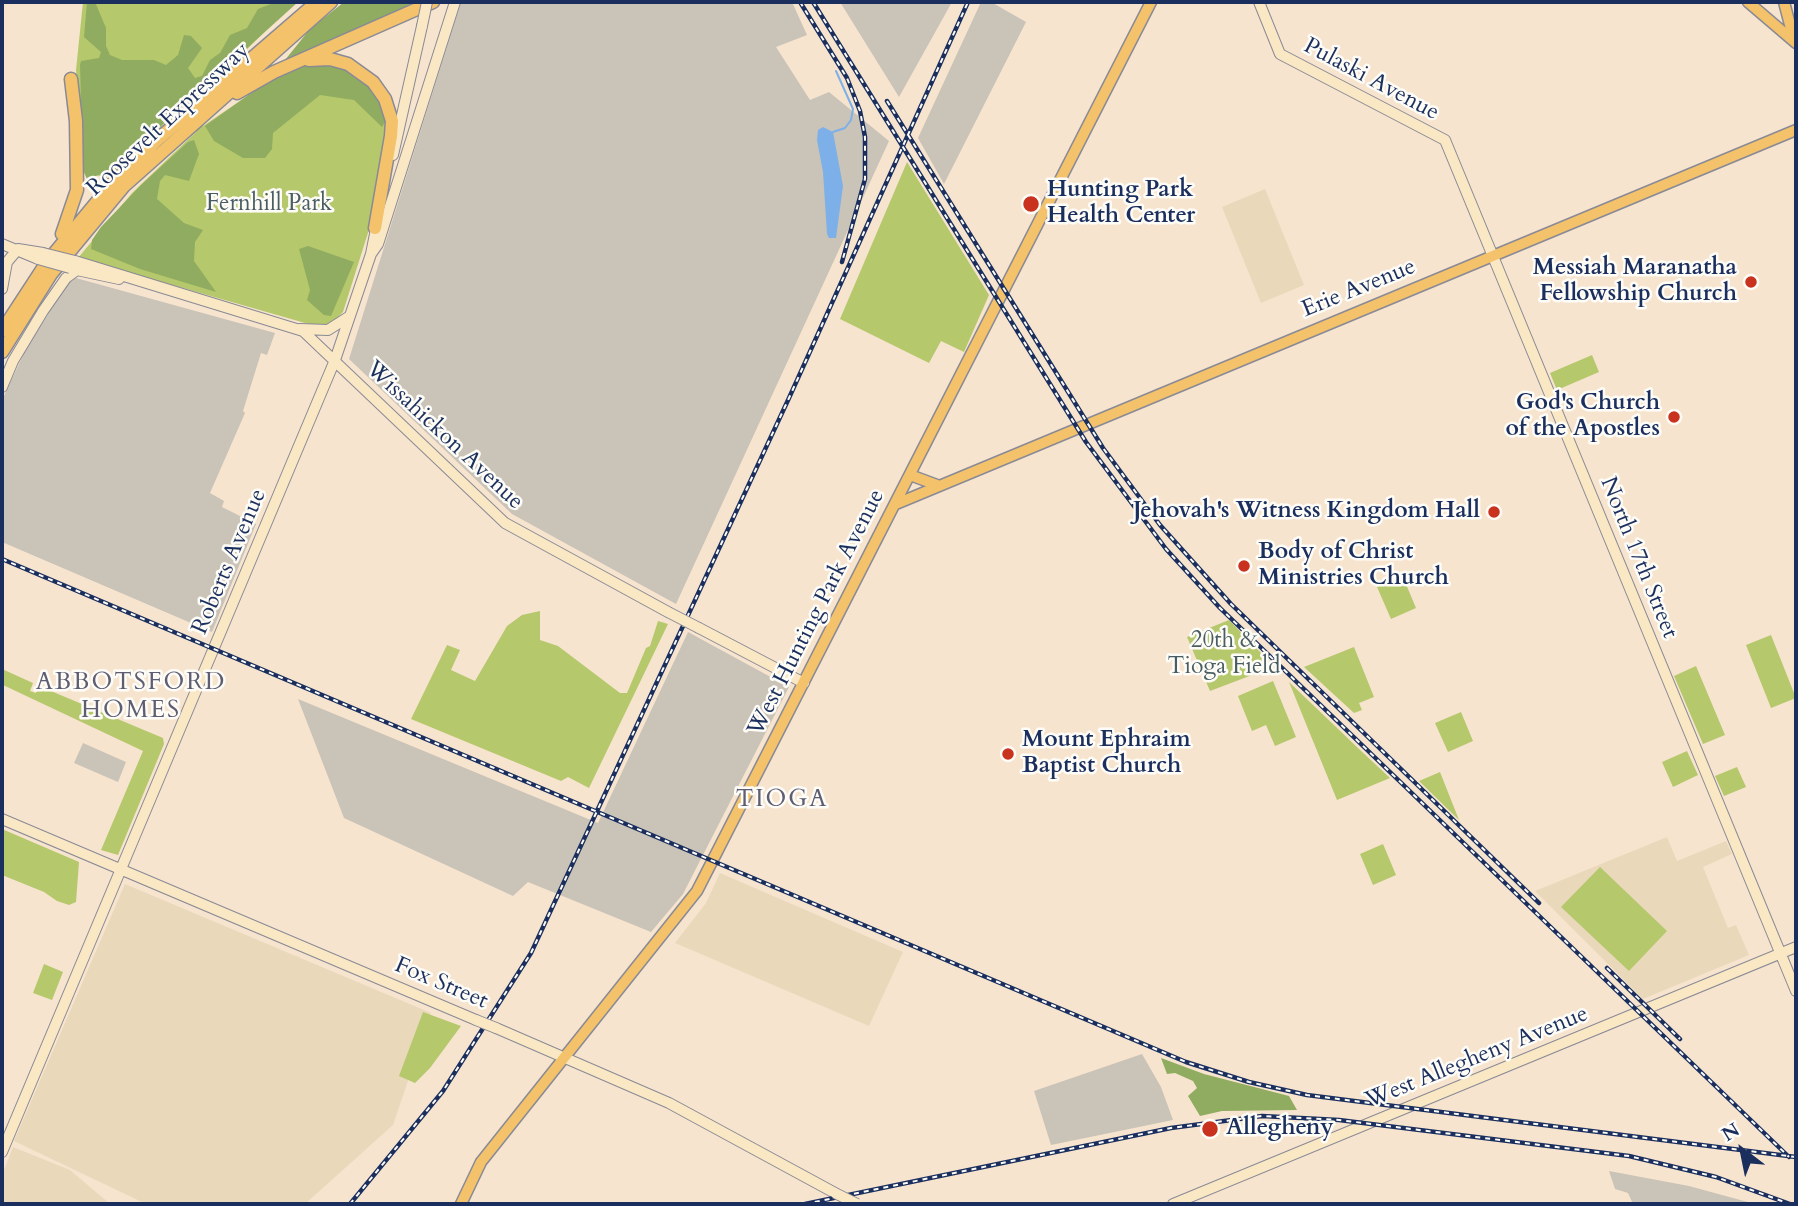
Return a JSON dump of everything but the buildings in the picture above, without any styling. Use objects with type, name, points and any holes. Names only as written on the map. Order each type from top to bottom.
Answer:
[{"type":"highway","points":[[287,28],[309,2]]},
{"type":"highway","name":"Roosevelt Expressway","points":[[2,331],[45,254],[139,156],[317,2]]},
{"type":"highway","name":"Roosevelt Expressway","points":[[2,352],[51,274],[89,225],[138,172],[331,2]]},
{"type":"highway","points":[[199,118],[255,82],[433,2]]},
{"type":"highway","points":[[295,63],[321,59],[348,64],[373,82],[385,99],[392,121],[391,136],[375,229]]},
{"type":"highway","points":[[45,254],[76,198],[76,136],[71,79]]},
{"type":"highway","points":[[65,121],[76,136]]},
{"type":"main road","name":"West Hunting Park Avenue","points":[[461,1204],[481,1162],[694,897],[1151,2]]},
{"type":"main road","points":[[1748,2],[1796,44]]},
{"type":"main road","points":[[1784,2],[1796,44]]},
{"type":"main road","points":[[1784,2],[1796,27]]},
{"type":"main road","name":"Erie Avenue","points":[[896,504],[936,485],[1796,130]]},
{"type":"main road","points":[[910,475],[936,485]]},
{"type":"street","name":"Roberts Avenue","points":[[2,1152],[335,360],[371,254],[427,2]]},
{"type":"street","name":"Roberts Avenue","points":[[371,254],[378,244],[455,2]]},
{"type":"street","name":"Pulaski Avenue","points":[[1259,2],[1280,54],[1445,140]]},
{"type":"street","name":"North 17th Street","points":[[1445,140],[1796,991]]},
{"type":"street","name":"Wissahickon Avenue","points":[[2,244],[45,254],[74,266],[300,329],[505,523],[804,683]]},
{"type":"street","points":[[2,289],[3,272],[7,262],[18,249]]},
{"type":"street","points":[[2,387],[13,361],[74,266]]},
{"type":"street","points":[[300,329],[328,330],[351,316]]},
{"type":"street","name":"Fox Street","points":[[2,819],[566,1057],[677,1108],[856,1204]]},
{"type":"street","name":"West Allegheny Avenue","points":[[1173,1204],[1796,947]]},
{"type":"shaded area","points":[[461,2],[792,2],[807,35],[776,47],[810,100],[829,92],[889,141],[676,604],[512,514],[349,359]]},
{"type":"shaded area","points":[[840,2],[952,2],[899,97]]},
{"type":"shaded area","points":[[981,2],[991,2],[1026,22],[944,184],[918,138]]},
{"type":"shaded area","points":[[1265,189],[1304,285],[1261,303],[1222,207]]},
{"type":"shaded area","points":[[76,278],[275,333],[267,355],[261,353],[243,411],[245,413],[210,493],[224,501],[222,507],[256,524],[212,632],[2,542],[2,400],[26,349],[68,283]]},
{"type":"shaded area","points":[[688,632],[789,687],[683,894],[651,932],[528,882],[513,896],[344,818],[298,699],[598,823]]},
{"type":"shaded area","points":[[83,743],[126,762],[118,782],[74,763]]},
{"type":"shaded area","points":[[1667,837],[1677,861],[1726,841],[1732,854],[1703,867],[1728,928],[1736,925],[1749,955],[1643,999],[1535,891]]},
{"type":"shaded area","points":[[720,873],[903,952],[869,1026],[675,943],[706,903]]},
{"type":"shaded area","points":[[125,884],[431,1013],[393,1125],[305,1204],[146,1204],[14,1141]]},
{"type":"shaded area","points":[[1142,1054],[1161,1087],[1173,1120],[1051,1145],[1034,1091]]},
{"type":"shaded area","points":[[13,1147],[70,1170],[110,1204],[2,1204],[2,1175]]},
{"type":"shaded area","points":[[1609,1171],[1689,1186],[1755,1204],[1633,1204],[1628,1193],[1615,1189]]},
{"type":"green space","name":"Fernhill Park","points":[[83,2],[295,2],[191,100],[203,126],[262,86],[349,67],[389,119],[373,217],[343,312],[330,325],[319,327],[78,258],[132,193],[196,132],[183,106],[106,178],[82,170],[76,70]]},
{"type":"green space","points":[[87,2],[95,2],[106,28],[106,46],[110,55],[122,60],[154,60],[166,65],[178,55],[184,35],[191,36],[202,48],[188,68],[195,78],[202,76],[210,60],[220,53],[230,35],[247,28],[258,9],[276,2],[298,2],[111,171],[87,179],[83,170],[80,65],[81,61],[99,58],[101,52],[84,37]]},
{"type":"green space","points":[[344,2],[415,2],[413,6],[285,60],[310,29]]},
{"type":"green space","points":[[334,64],[365,79],[380,96],[388,117],[382,127],[354,100],[320,95],[273,133],[272,149],[265,158],[243,158],[214,141],[205,126],[261,86],[302,66]]},
{"type":"green space","points":[[194,140],[199,154],[189,181],[165,175],[160,181],[157,199],[184,223],[203,230],[195,242],[194,261],[216,292],[140,269],[91,249],[92,240],[101,227],[141,185],[188,142]]},
{"type":"green space","points":[[907,162],[989,295],[964,352],[941,341],[929,363],[840,319]]},
{"type":"green space","points":[[308,246],[354,262],[331,316],[324,315],[307,300],[310,290],[299,249]]},
{"type":"green space","points":[[1592,355],[1599,372],[1557,390],[1550,373]]},
{"type":"green space","points":[[1403,577],[1416,608],[1391,619],[1377,587]]},
{"type":"green space","points":[[540,611],[540,640],[558,646],[620,693],[627,693],[646,648],[650,646],[658,621],[668,624],[589,788],[568,777],[561,781],[411,719],[447,645],[460,650],[451,670],[475,681],[507,626],[522,615]]},
{"type":"green space","name":"20th & Tioga Field","points":[[1229,620],[1261,653],[1268,669],[1210,691],[1187,637]]},
{"type":"green space","points":[[1771,635],[1796,698],[1771,708],[1746,645]]},
{"type":"green space","points":[[1354,647],[1374,697],[1359,703],[1362,710],[1354,713],[1304,667]]},
{"type":"green space","points":[[1696,666],[1725,735],[1703,744],[1674,676]]},
{"type":"green space","points":[[2,669],[33,683],[30,691],[36,693],[39,686],[163,738],[164,744],[118,855],[101,850],[143,751],[3,685]]},
{"type":"green space","points":[[1273,681],[1296,737],[1275,746],[1266,725],[1252,731],[1238,696]]},
{"type":"green space","points":[[1289,682],[1359,749],[1390,778],[1337,800]]},
{"type":"green space","points":[[1461,712],[1473,741],[1448,752],[1435,723]]},
{"type":"green space","points":[[1687,751],[1698,775],[1673,787],[1662,762]]},
{"type":"green space","points":[[1737,767],[1746,787],[1724,796],[1715,776]]},
{"type":"green space","points":[[1440,772],[1459,820],[1419,781]]},
{"type":"green space","points":[[2,829],[79,862],[76,902],[69,905],[57,901],[44,892],[2,875]]},
{"type":"green space","points":[[1383,844],[1396,875],[1373,885],[1360,854]]},
{"type":"green space","points":[[1600,867],[1667,931],[1629,971],[1561,907]]},
{"type":"green space","points":[[44,964],[63,972],[52,1000],[33,993]]},
{"type":"green space","points":[[423,1012],[461,1026],[430,1068],[415,1083],[399,1076]]},
{"type":"green space","points":[[1161,1058],[1204,1074],[1289,1096],[1297,1110],[1222,1111],[1200,1116],[1188,1096],[1197,1088],[1193,1081],[1175,1073],[1167,1074]]},
{"type":"water","points":[[823,127],[833,132],[843,186],[836,238],[829,238],[827,234],[823,172],[817,140],[818,130]]},
{"type":"waterway","points":[[833,132],[845,128],[851,120],[853,109],[836,71]]},
{"type":"railway","points":[[800,2],[847,78],[860,111],[865,137],[865,179],[842,262]]},
{"type":"railway","points":[[813,2],[1086,442],[1166,549],[1220,608],[1789,1157]]},
{"type":"railway","points":[[350,1204],[443,1091],[531,953],[789,398],[968,2]]},
{"type":"railway","points":[[887,101],[1103,448],[1160,525],[1231,604],[1539,903]]},
{"type":"railway","points":[[2,559],[1186,1062],[1249,1082],[1307,1095],[1796,1157]]},
{"type":"railway","points":[[1607,968],[1680,1039]]},
{"type":"railway","points":[[805,1204],[1171,1128],[1262,1116],[1339,1120],[1629,1156],[1716,1177],[1790,1204]]},
{"type":"place","name":"Hunting Park Health Center","points":[[1031,204]]},
{"type":"place","name":"Messiah Maranatha Fellowship Church","points":[[1751,282]]},
{"type":"place","name":"God's Church of the Apostles","points":[[1674,417]]},
{"type":"place","name":"Jehovah's Witness Kingdom Hall","points":[[1494,512]]},
{"type":"place","name":"Body of Christ Ministries Church","points":[[1244,566]]},
{"type":"place","name":"Mount Ephraim Baptist Church","points":[[1008,754]]},
{"type":"place","name":"Allegheny","points":[[1210,1129]]},
{"type":"district","name":"ABBOTSFORD HOMES","points":[[131,697]]},
{"type":"district","name":"TIOGA","points":[[782,800]]}]
